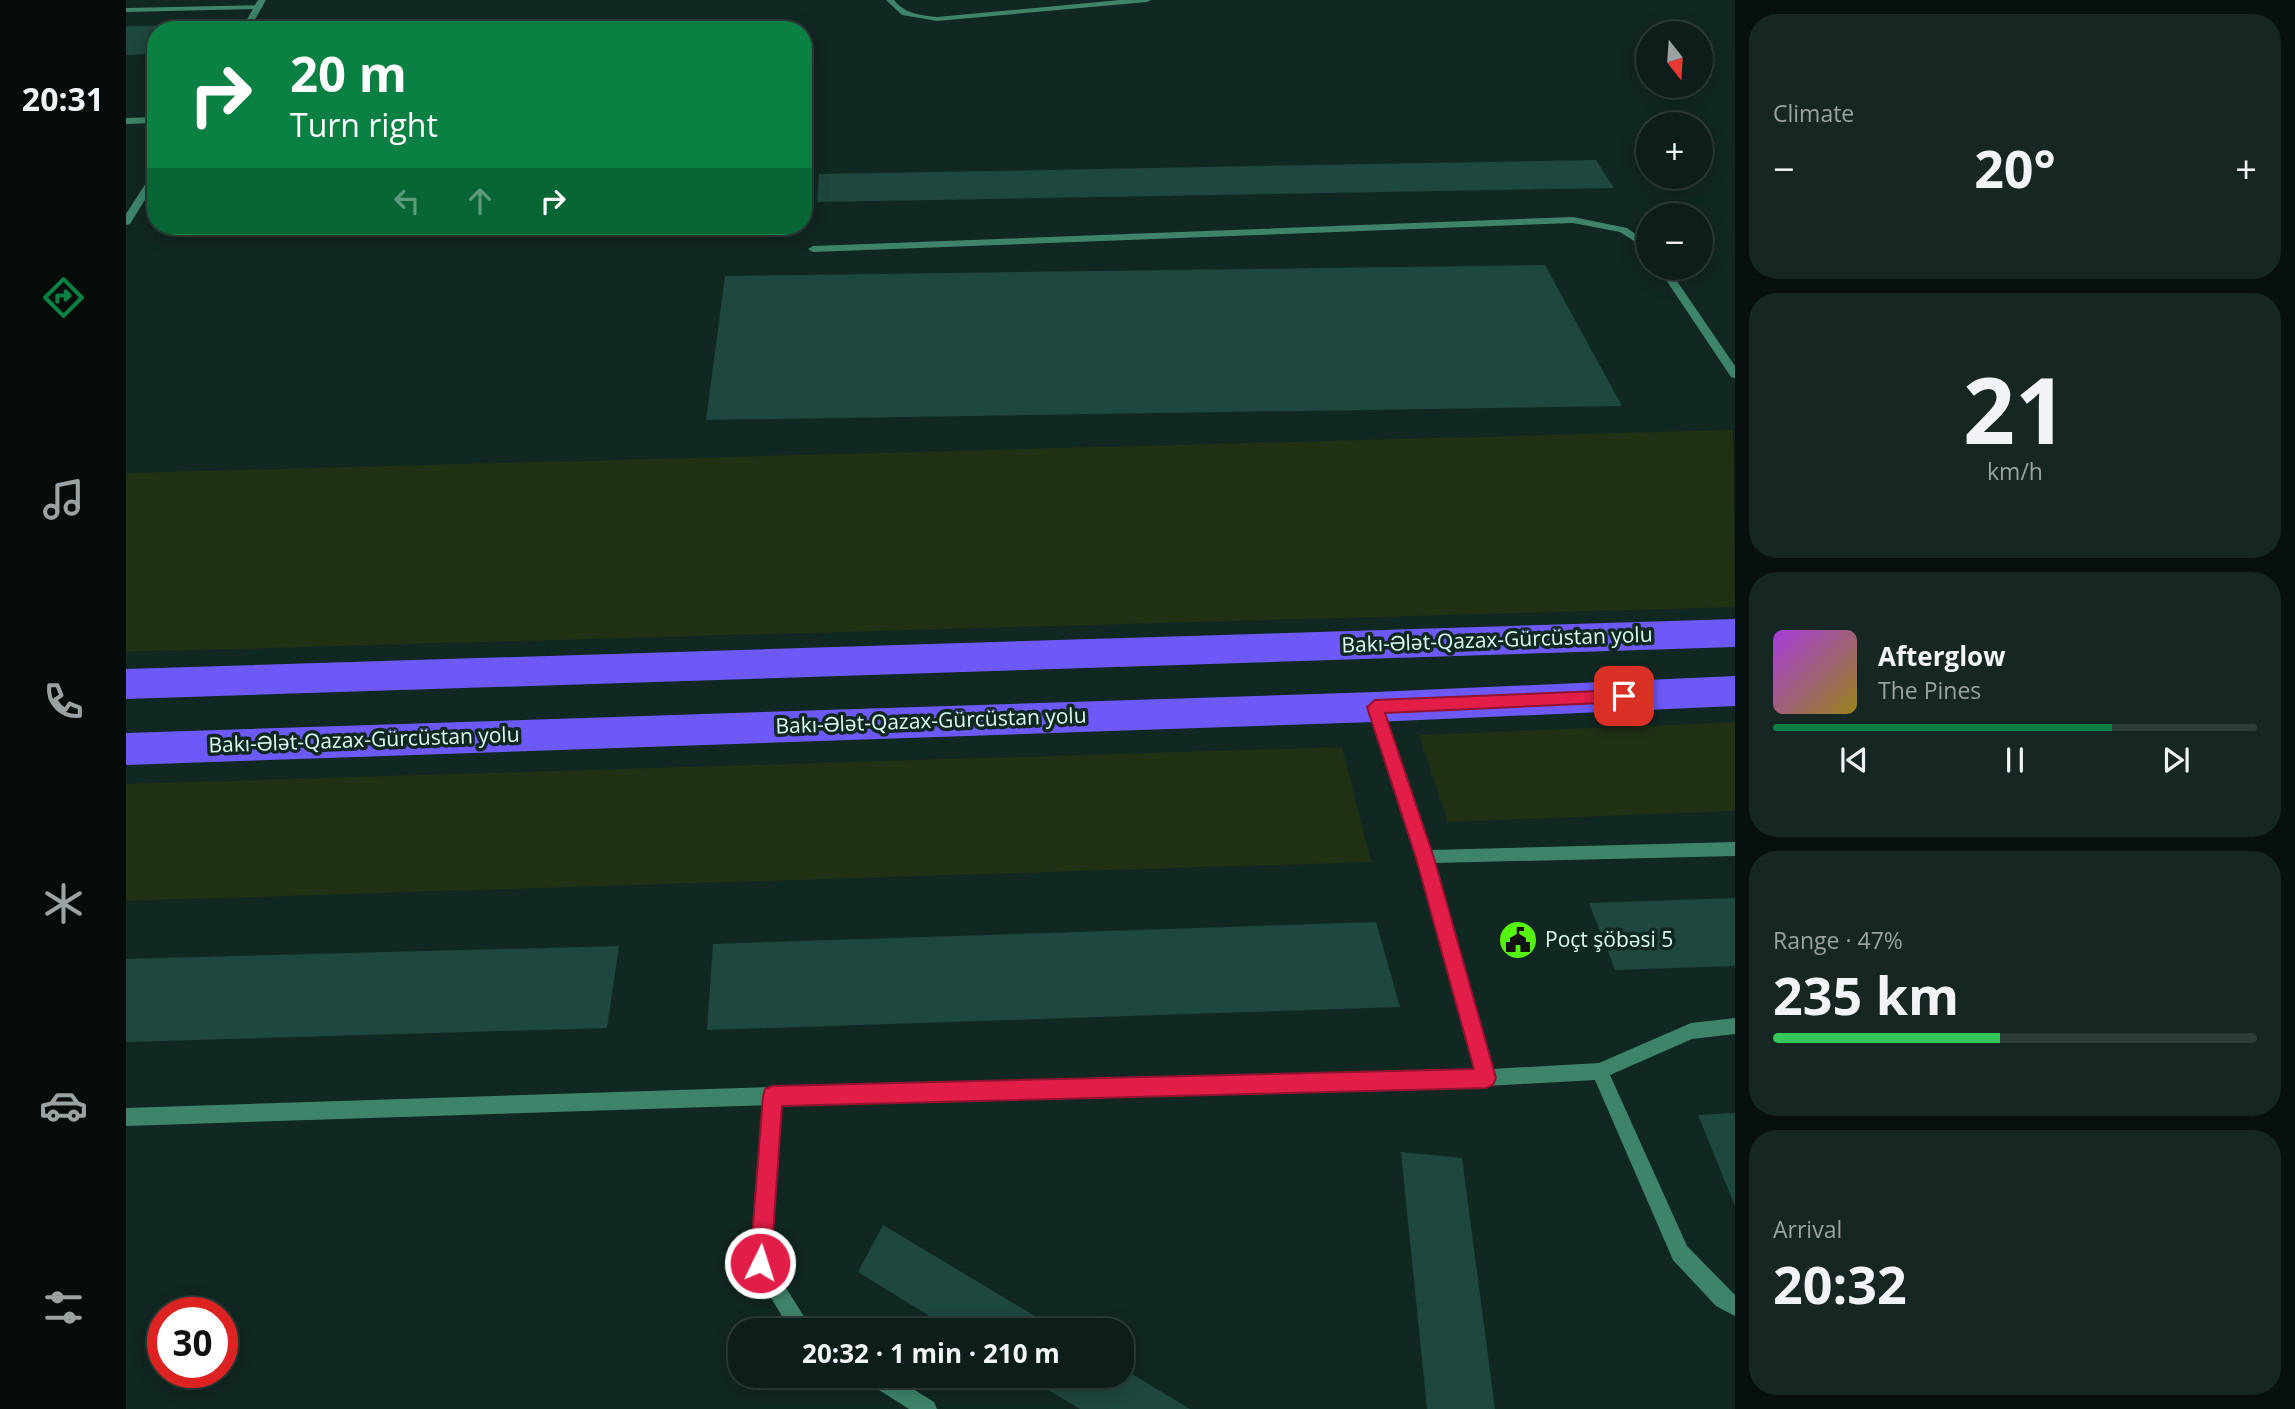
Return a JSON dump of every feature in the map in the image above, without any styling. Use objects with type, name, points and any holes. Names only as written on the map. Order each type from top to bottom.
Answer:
[{"type":"highway","name":"Bakı-Ələt-Qazax-Gürcüstan yolu","points":[[126,684],[1735,633]]},
{"type":"highway","name":"Bakı-Ələt-Qazax-Gürcüstan yolu","points":[[126,749],[1375,707],[1735,691]]},
{"type":"street","points":[[890,0],[896,10],[911,17],[937,19],[1147,0]]},
{"type":"street","points":[[126,10],[261,4]]},
{"type":"street","points":[[251,21],[261,4]]},
{"type":"street","points":[[126,121],[147,120]]},
{"type":"street","points":[[126,222],[147,188]]},
{"type":"street","points":[[813,249],[1573,220],[1623,230],[1636,239]]},
{"type":"street","points":[[1671,280],[1735,374]]},
{"type":"street","points":[[1375,707],[1425,858],[1486,1078]]},
{"type":"street","points":[[1425,858],[1735,849]]},
{"type":"street","points":[[126,1117],[772,1096],[1486,1078],[1600,1071],[1691,1031],[1735,1026]]},
{"type":"street","points":[[1600,1071],[1680,1253],[1723,1298],[1735,1306]]},
{"type":"street","points":[[772,1096],[760,1263],[794,1318]]},
{"type":"street","points":[[894,1388],[928,1409]]},
{"type":"green space","points":[[1733,430],[1735,607],[126,652],[126,473]]},
{"type":"green space","points":[[1735,722],[1735,811],[1448,822],[1419,735]]},
{"type":"green space","points":[[1342,747],[1371,862],[126,901],[126,784]]},
{"type":"building","points":[[126,26],[147,26],[147,54],[126,55]]},
{"type":"building","points":[[1596,160],[1614,188],[817,202],[819,174]]},
{"type":"building","points":[[1545,265],[1622,406],[706,420],[725,276]]},
{"type":"building","points":[[1735,898],[1735,966],[1615,970],[1589,903]]},
{"type":"building","points":[[1376,922],[1400,1007],[707,1030],[713,944]]},
{"type":"building","points":[[619,946],[607,1028],[126,1042],[126,959]]},
{"type":"building","points":[[1735,1113],[1735,1206],[1698,1115]]},
{"type":"building","points":[[1401,1152],[1462,1158],[1495,1409],[1427,1409]]},
{"type":"building","points":[[883,1225],[1038,1318],[933,1318],[858,1272]]},
{"type":"building","points":[[1134,1375],[1190,1409],[1080,1409],[1045,1388],[1134,1388]]},
{"type":"place","name":"Poçt şöbəsi 5","points":[[1518,940]]},
{"type":"route","points":[[760,1263],[772,1096],[1486,1078],[1425,858],[1375,707],[1624,696]]}]
